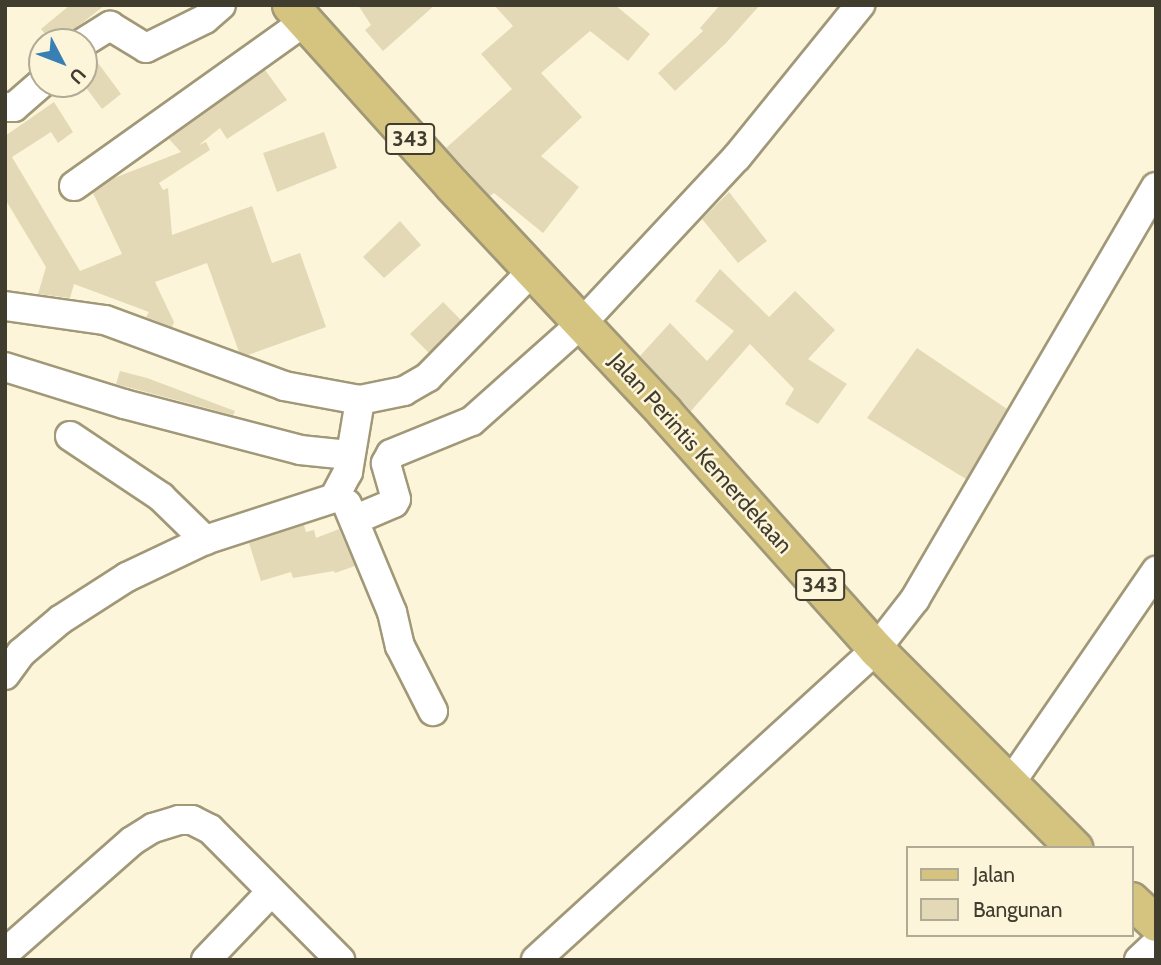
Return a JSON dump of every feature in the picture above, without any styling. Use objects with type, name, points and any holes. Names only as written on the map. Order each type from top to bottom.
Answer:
[{"type":"main road","name":"343","points":[[297,13],[535,272]]},
{"type":"main road","name":"Jalan Perintis Kemerdekaan","points":[[535,272],[876,649],[1072,846]]},
{"type":"main road","points":[[1133,902],[1156,923]]},
{"type":"street","points":[[98,33],[110,26],[146,48],[205,19],[221,5]]},
{"type":"street","points":[[354,520],[394,503],[396,499],[386,463],[391,454],[472,421],[579,319],[737,157],[860,5]]},
{"type":"street","points":[[74,186],[297,13]]},
{"type":"street","points":[[5,107],[14,107],[28,95]]},
{"type":"street","points":[[536,960],[876,649],[915,599],[1086,311],[1156,187]]},
{"type":"street","points":[[5,367],[124,404],[287,447],[354,429],[404,391],[428,377],[535,272]]},
{"type":"street","points":[[5,306],[105,320],[284,386],[354,429]]},
{"type":"street","points":[[11,656],[60,620],[127,577],[205,540],[317,506],[334,498],[348,472],[354,429]]},
{"type":"street","points":[[70,436],[161,497],[205,540]]},
{"type":"street","points":[[341,489],[392,612],[400,646],[433,711]]},
{"type":"street","points":[[1009,785],[1156,571]]},
{"type":"street","points":[[5,953],[132,841],[153,828],[179,820],[192,820],[209,830],[338,959]]},
{"type":"street","points":[[206,960],[271,892]]},
{"type":"street","points":[[1139,960],[1156,944]]},
{"type":"building","points":[[70,5],[105,5],[76,28],[42,28]]},
{"type":"building","points":[[358,5],[435,5],[383,51],[365,30],[371,25]]},
{"type":"building","points":[[494,5],[615,5],[650,34],[628,61],[590,31],[541,73],[582,117],[541,156],[579,187],[543,233],[494,193],[490,196],[446,148],[512,89],[481,54],[513,26]]},
{"type":"building","points":[[720,5],[760,5],[726,43],[675,91],[658,73],[703,31],[700,28]]},
{"type":"building","points":[[98,63],[121,94],[102,109],[94,98],[98,98]]},
{"type":"building","points":[[265,70],[287,100],[227,139],[220,128],[199,145],[206,142],[210,150],[159,183],[163,190],[168,188],[172,235],[252,206],[272,263],[300,253],[326,327],[248,355],[239,352],[207,263],[155,282],[174,322],[172,327],[146,317],[149,312],[74,284],[70,298],[38,294],[46,267],[5,199],[5,136],[54,102],[73,132],[58,143],[51,132],[12,157],[80,271],[122,254],[93,193],[114,178],[181,152],[169,139]]},
{"type":"building","points":[[324,132],[337,168],[277,192],[263,153]]},
{"type":"building","points":[[729,192],[767,241],[738,263],[702,219]]},
{"type":"building","points":[[400,221],[421,245],[384,278],[363,257]]},
{"type":"building","points":[[720,269],[769,317],[795,291],[835,330],[808,359],[847,384],[818,424],[785,404],[794,389],[750,344],[691,411],[640,356],[670,323],[707,361],[734,331],[695,301]]},
{"type":"building","points":[[443,302],[461,320],[429,353],[410,334]]},
{"type":"building","points":[[917,348],[1007,409],[966,479],[867,418]]},
{"type":"building","points":[[120,371],[147,378],[235,411],[233,415],[116,384]]},
{"type":"building","points":[[304,525],[306,532],[314,530],[316,538],[339,529],[355,566],[335,573],[334,571],[293,578],[291,572],[261,581],[249,543]]}]
